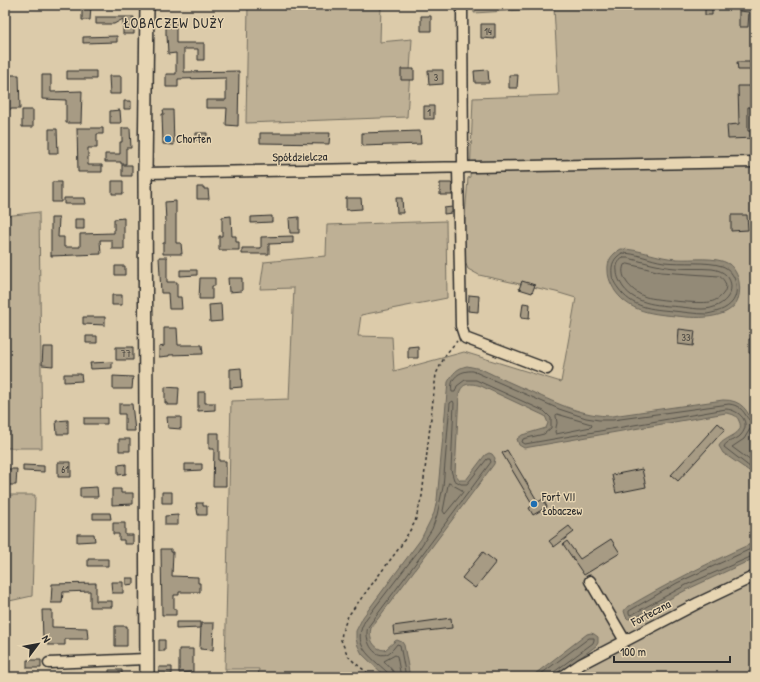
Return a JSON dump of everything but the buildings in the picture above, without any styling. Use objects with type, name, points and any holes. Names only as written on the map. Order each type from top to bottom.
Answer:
[{"type":"main road","points":[[146,677],[145,173],[147,5]]},
{"type":"street","points":[[462,5],[459,168],[461,326],[465,338],[547,368]]},
{"type":"street","name":"Spółdzielcza","points":[[145,173],[755,162]]},
{"type":"street","name":"Forteczna","points":[[562,677],[581,664],[698,603],[755,576]]},
{"type":"street","points":[[590,581],[625,641]]},
{"type":"street","points":[[49,663],[146,660]]},
{"type":"path","points":[[373,677],[348,656],[341,640],[342,632],[348,616],[400,547],[415,522],[422,496],[436,374],[446,354],[464,333]]},
{"type":"shaded area","points":[[248,5],[381,5],[380,42],[412,39],[407,117],[246,123]]},
{"type":"shaded area","points":[[474,5],[755,5],[755,677],[377,677],[376,674],[314,675],[313,677],[258,677],[259,669],[225,669],[231,401],[289,399],[294,288],[260,289],[264,262],[326,256],[327,225],[446,221],[447,298],[361,315],[358,336],[392,337],[394,371],[464,352],[561,382],[576,298],[556,292],[479,275],[468,269],[462,255],[468,178],[470,177],[473,98],[559,95],[554,8],[474,13]]},
{"type":"shaded area","points":[[39,212],[42,448],[5,448],[5,216]]},
{"type":"shaded area","points":[[5,495],[35,495],[32,596],[5,602]]},
{"type":"water","points":[[621,249],[635,250],[670,258],[711,259],[729,264],[736,272],[738,277],[739,293],[737,302],[731,309],[724,313],[705,317],[656,314],[629,305],[615,291],[608,274],[609,261],[615,253]]},
{"type":"water","points":[[467,366],[481,369],[551,401],[591,414],[612,416],[723,400],[735,402],[744,407],[753,427],[755,439],[755,475],[723,453],[719,446],[740,429],[738,419],[732,414],[726,413],[524,448],[519,445],[517,439],[522,435],[546,428],[548,423],[545,416],[481,386],[474,384],[465,385],[460,390],[459,394],[455,474],[460,480],[466,480],[485,455],[489,453],[495,458],[494,464],[371,628],[371,639],[378,648],[385,650],[397,640],[402,642],[404,645],[410,677],[386,677],[362,654],[356,639],[356,631],[363,617],[421,539],[434,513],[437,500],[448,382],[456,371]]},
{"type":"water","points":[[755,542],[755,558],[688,589],[634,618],[628,619],[626,617],[624,611],[626,608],[689,573]]},
{"type":"water","points":[[591,633],[598,637],[598,643],[596,646],[554,677],[531,677],[587,634]]},
{"type":"place","name":"Chorten","points":[[168,139]]},
{"type":"place","name":"Fort VII Łobaczew","points":[[534,504]]},
{"type":"district","name":"ŁOBACZEW DUŻY","points":[[174,23]]}]
